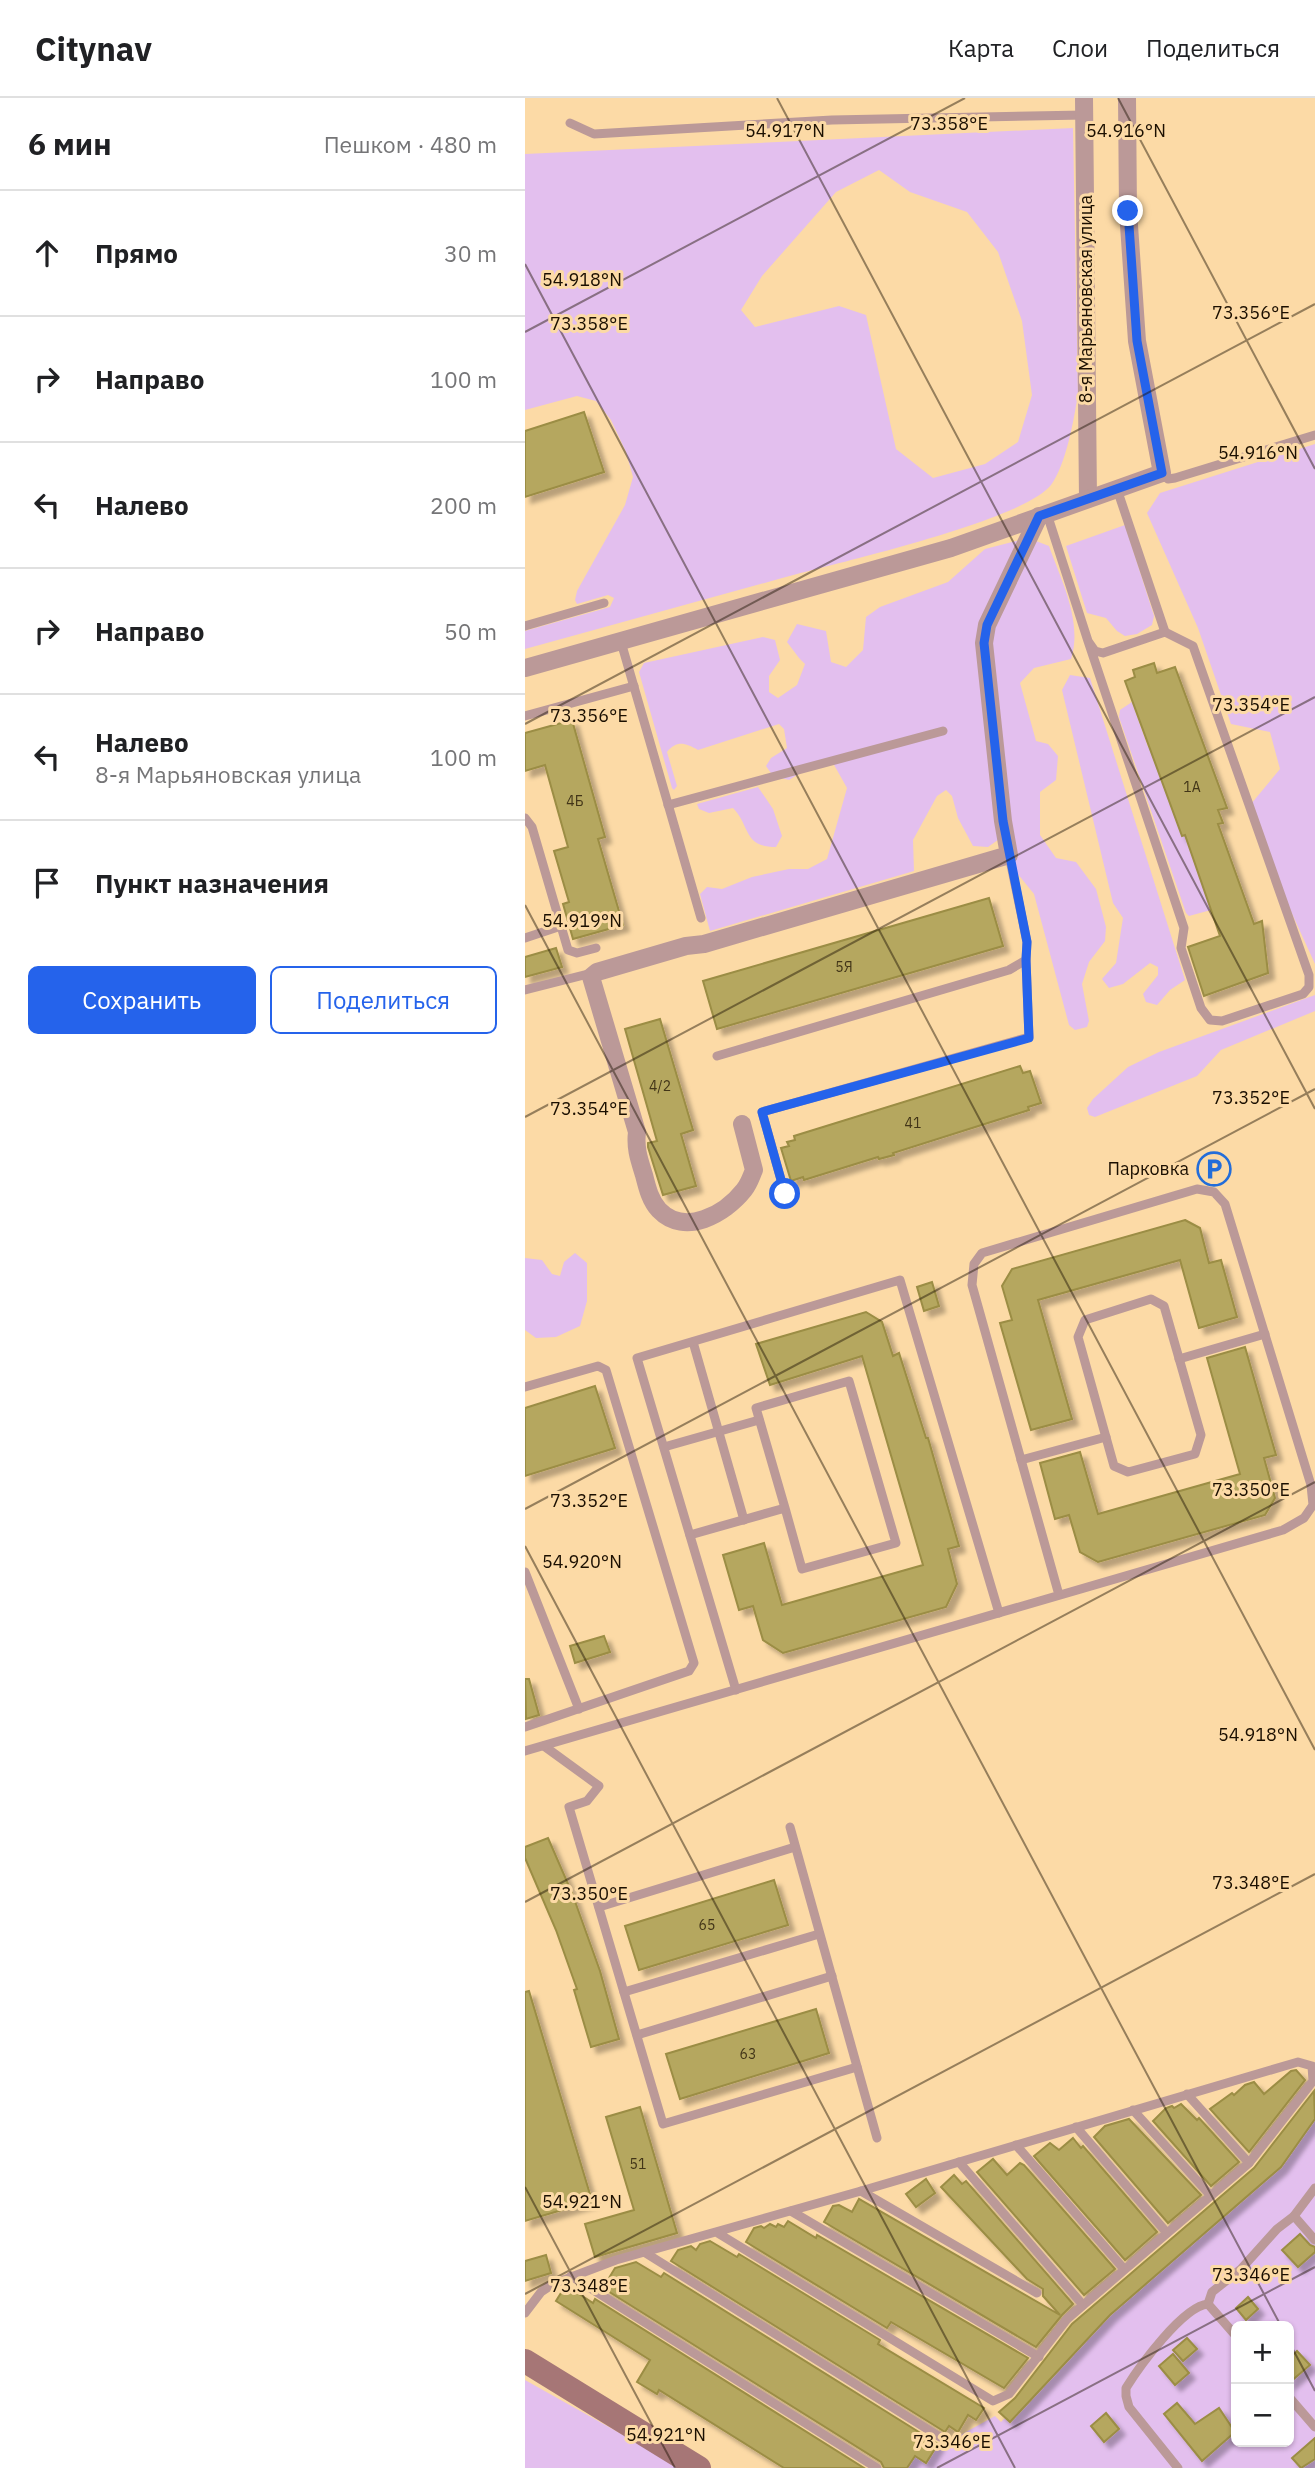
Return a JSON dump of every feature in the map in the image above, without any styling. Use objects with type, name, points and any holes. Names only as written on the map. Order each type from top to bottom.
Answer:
[{"type":"street","points":[[525,668],[951,548],[1162,473],[1137,341],[1128,211],[1127,98]]},
{"type":"street","name":"8-я Марьяновская улица","points":[[1085,106],[1088,499]]},
{"type":"street","points":[[742,1124],[754,1170],[746,1188],[723,1210],[703,1219],[687,1222],[673,1219],[660,1210],[650,1198],[635,1146],[638,1132],[591,977],[597,972],[685,946],[704,944],[1009,855],[984,643],[987,625],[1043,515]]},
{"type":"street","points":[[525,2361],[699,2468]]},
{"type":"lane","points":[[570,122],[594,134],[1085,106]]},
{"type":"lane","points":[[1162,473],[1168,479],[1175,478],[1315,435]]},
{"type":"lane","points":[[1043,515],[1184,928],[1181,948],[1201,1009],[1210,1020],[1222,1021],[1303,994],[1309,987],[1310,975],[1193,646],[1165,632],[1117,489]]},
{"type":"lane","points":[[525,626],[604,603]]},
{"type":"lane","points":[[1088,641],[1095,651],[1103,653],[1165,632]]},
{"type":"lane","points":[[621,642],[701,918]]},
{"type":"lane","points":[[525,716],[634,686]]},
{"type":"lane","points":[[668,805],[943,731]]},
{"type":"lane","points":[[525,818],[532,827],[568,950],[577,954],[596,948]]},
{"type":"lane","points":[[785,1194],[762,1112],[1029,1038],[1027,942],[1009,855]]},
{"type":"lane","points":[[525,937],[561,926]]},
{"type":"lane","points":[[717,1056],[1009,970],[1026,960]]},
{"type":"lane","points":[[525,990],[597,972]]},
{"type":"lane","points":[[525,1751],[1283,1530],[1304,1518],[1313,1505],[1311,1485],[1226,1204],[1214,1192],[1196,1189],[982,1253],[974,1264],[972,1285],[1059,1595]]},
{"type":"lane","points":[[736,1690],[637,1358],[900,1280],[999,1613]]},
{"type":"lane","points":[[1151,1299],[1164,1306],[1201,1435],[1195,1454],[1128,1472],[1114,1466],[1106,1437],[1078,1337],[1085,1320],[1151,1299]]},
{"type":"lane","points":[[1179,1359],[1265,1334]]},
{"type":"lane","points":[[693,1342],[744,1520]]},
{"type":"lane","points":[[525,1387],[598,1366],[606,1370],[694,1663],[689,1671],[525,1727]]},
{"type":"lane","points":[[849,1381],[896,1543],[802,1569],[785,1508],[756,1408],[849,1381]]},
{"type":"lane","points":[[664,1447],[759,1420]]},
{"type":"lane","points":[[1021,1460],[1106,1437]]},
{"type":"lane","points":[[690,1535],[785,1508]]},
{"type":"lane","points":[[525,1572],[579,1709]]},
{"type":"lane","points":[[544,1746],[599,1786],[587,1801],[569,1807],[663,2124],[857,2067]]},
{"type":"lane","points":[[790,1828],[877,2138]]},
{"type":"lane","points":[[599,1907],[795,1847]]},
{"type":"lane","points":[[624,1992],[819,1934]]},
{"type":"lane","points":[[637,2035],[832,1976]]},
{"type":"lane","points":[[525,2313],[541,2292],[553,2284],[644,2252],[1298,2062],[1312,2066],[1313,2081],[1249,2163],[1067,2319],[1009,2394],[993,2401],[716,2232]]},
{"type":"lane","points":[[1187,2094],[1249,2163]]},
{"type":"lane","points":[[1133,2110],[1211,2196]]},
{"type":"lane","points":[[1076,2127],[1167,2233]]},
{"type":"lane","points":[[1016,2145],[1124,2269]]},
{"type":"lane","points":[[959,2162],[1083,2305]]},
{"type":"lane","points":[[1208,2304],[1212,2292],[1241,2269],[1277,2229],[1294,2216],[1315,2188]]},
{"type":"lane","points":[[861,2191],[1037,2293]]},
{"type":"lane","points":[[791,2211],[1039,2357]]},
{"type":"lane","points":[[1294,2216],[1315,2240]]},
{"type":"lane","points":[[644,2252],[940,2437]]},
{"type":"lane","points":[[571,2277],[877,2468]]},
{"type":"lane","points":[[1208,2304],[1231,2330]]},
{"type":"lane","points":[[1178,2468],[1129,2407],[1126,2389],[1177,2324],[1193,2309],[1208,2304]]},
{"type":"lane","points":[[1294,2403],[1315,2427]]},
{"type":"shaded area","points":[[1073,128],[1078,394],[1065,454],[1051,485],[1034,498],[1006,512],[932,538],[525,649],[525,631],[610,607],[614,598],[608,595],[577,604],[575,600],[577,591],[625,505],[633,477],[626,452],[611,420],[596,401],[577,396],[525,410],[525,154]],"holes":[[[879,170],[910,192],[967,212],[998,252],[1022,321],[1032,395],[1018,442],[985,464],[933,478],[896,449],[866,315],[839,306],[755,327],[741,310],[762,276],[836,192]]]},
{"type":"shaded area","points":[[1315,444],[1315,964],[1289,907],[1251,804],[1280,769],[1270,732],[1231,724],[1198,628],[1147,513],[1160,493]]},
{"type":"shaded area","points":[[1125,525],[1154,616],[1152,625],[1137,634],[1125,636],[1106,618],[1087,613],[1066,546]]},
{"type":"shaded area","points":[[1028,538],[1049,546],[1069,601],[1074,631],[1071,659],[1034,668],[1020,683],[1036,741],[1048,744],[1058,756],[1056,780],[1040,792],[1040,835],[1056,858],[1076,862],[1096,889],[1106,927],[1105,941],[1089,962],[1082,984],[1089,1021],[1087,1027],[1075,1030],[1069,1025],[1034,894],[1013,868],[1002,837],[988,847],[973,846],[958,818],[952,796],[946,790],[937,796],[913,840],[914,871],[710,931],[700,894],[707,887],[722,889],[752,877],[789,869],[808,869],[827,859],[847,788],[833,763],[810,767],[789,780],[773,776],[766,766],[771,758],[787,748],[784,729],[779,724],[698,750],[685,744],[674,746],[667,752],[677,786],[674,790],[639,672],[644,663],[763,637],[775,640],[780,660],[769,676],[769,692],[778,698],[797,685],[805,664],[787,642],[797,624],[826,631],[831,662],[846,667],[863,650],[866,617],[880,607],[948,582],[985,549]]},
{"type":"shaded area","points":[[1070,675],[1090,678],[1185,980],[1170,990],[1157,1005],[1146,1002],[1143,994],[1158,975],[1158,967],[1150,963],[1123,984],[1109,988],[1102,979],[1116,963],[1123,918],[1113,903],[1062,690]]},
{"type":"shaded area","points":[[1132,702],[1182,835],[1185,835],[1211,910],[1189,916],[1186,913],[1119,717],[1120,710]]},
{"type":"shaded area","points":[[758,787],[773,809],[782,836],[776,847],[758,844],[753,840],[733,808],[709,813],[699,809],[697,804]]},
{"type":"shaded area","points":[[1315,995],[1315,1011],[1221,1050],[1197,1076],[1095,1117],[1089,1115],[1087,1108],[1093,1099],[1128,1067],[1159,1052]]},
{"type":"shaded area","points":[[575,1253],[587,1263],[587,1301],[580,1326],[556,1337],[536,1338],[525,1330],[525,1258],[542,1260],[552,1274],[560,1276],[564,1262]]},
{"type":"shaded area","points":[[1315,2119],[1315,2468],[907,2468],[915,2456],[935,2449],[995,2416],[1001,2422],[1005,2418],[1010,2421],[1110,2315],[1281,2167]]},
{"type":"shaded area","points":[[525,2380],[682,2468],[525,2468]]},
{"type":"building","points":[[584,412],[604,472],[525,497],[525,431]]},
{"type":"building","points":[[1154,663],[1157,673],[1175,667],[1227,808],[1218,810],[1223,823],[1218,824],[1254,924],[1262,921],[1268,973],[1204,996],[1188,947],[1220,936],[1185,835],[1182,836],[1125,681],[1135,677],[1133,670]]},
{"type":"building","points":[[572,720],[605,837],[598,839],[623,925],[573,939],[563,904],[569,902],[554,851],[568,847],[545,765],[525,771],[525,733]]},
{"type":"building","points":[[989,898],[1003,946],[717,1029],[703,981]]},
{"type":"building","points":[[556,948],[562,967],[525,977],[525,957]]},
{"type":"building","points":[[660,1019],[693,1130],[681,1134],[696,1186],[663,1195],[648,1147],[648,1143],[657,1141],[625,1029]]},
{"type":"building","points":[[1020,1066],[1023,1073],[1030,1071],[1041,1103],[1028,1107],[1029,1110],[893,1153],[894,1155],[879,1159],[878,1157],[804,1180],[803,1177],[791,1181],[781,1148],[789,1146],[787,1142],[795,1140],[794,1136]]},
{"type":"building","points":[[1185,1220],[1200,1228],[1209,1263],[1221,1260],[1237,1317],[1199,1328],[1180,1260],[1038,1300],[1072,1419],[1031,1430],[1000,1323],[1012,1320],[1002,1286],[1012,1269]]},
{"type":"building","points":[[932,1282],[939,1306],[924,1311],[917,1287]]},
{"type":"building","points":[[866,1312],[882,1322],[893,1356],[899,1353],[928,1438],[959,1546],[948,1549],[957,1584],[946,1607],[783,1653],[763,1640],[753,1606],[739,1610],[723,1555],[764,1543],[782,1605],[923,1565],[862,1356],[770,1385],[756,1344]]},
{"type":"building","points":[[1245,1347],[1276,1455],[1264,1458],[1275,1498],[1265,1515],[1098,1562],[1080,1552],[1069,1515],[1055,1519],[1040,1463],[1080,1452],[1098,1514],[1240,1474],[1207,1358]]},
{"type":"building","points":[[595,1386],[615,1448],[525,1476],[525,1408]]},
{"type":"building","points":[[604,1636],[610,1652],[575,1663],[570,1646]]},
{"type":"building","points":[[525,1679],[529,1679],[539,1715],[526,1719]]},
{"type":"building","points":[[548,1838],[572,1893],[600,1971],[619,2039],[591,2047],[574,1990],[577,1989],[556,1930],[525,1858],[525,1847]]},
{"type":"building","points":[[774,1880],[788,1925],[639,1970],[625,1926]]},
{"type":"building","points":[[529,1991],[592,2201],[525,2221],[525,1992]]},
{"type":"building","points":[[816,2009],[829,2053],[680,2099],[666,2054]]},
{"type":"building","points":[[1296,2070],[1305,2080],[1249,2152],[1210,2109],[1245,2085],[1254,2082],[1264,2094],[1291,2071]]},
{"type":"building","points":[[1314,2091],[1315,2119],[1281,2167],[1110,2315],[1010,2422],[999,2412],[1015,2398],[1072,2324],[1254,2168]]},
{"type":"building","points":[[1181,2104],[1197,2120],[1199,2118],[1239,2162],[1211,2186],[1153,2121],[1166,2108]]},
{"type":"building","points":[[640,2107],[677,2233],[595,2257],[585,2224],[634,2210],[606,2117]]},
{"type":"building","points":[[1129,2119],[1201,2195],[1168,2223],[1094,2137],[1105,2126]]},
{"type":"building","points":[[1073,2138],[1081,2148],[1083,2146],[1157,2232],[1125,2260],[1034,2156],[1050,2143],[1059,2150]]},
{"type":"building","points":[[993,2159],[1007,2175],[1020,2163],[1024,2165],[1115,2269],[1084,2295],[977,2172]]},
{"type":"building","points":[[954,2175],[962,2184],[966,2181],[1073,2304],[1036,2347],[824,2222],[833,2206],[839,2205],[852,2212],[859,2199],[1060,2315],[1043,2296],[1043,2289],[1027,2279],[941,2187]]},
{"type":"building","points":[[926,2179],[935,2193],[916,2207],[906,2194]]},
{"type":"building","points":[[788,2221],[816,2238],[817,2235],[1028,2358],[1004,2388],[891,2322],[887,2328],[746,2242],[754,2228],[764,2228],[770,2224],[784,2227]]},
{"type":"building","points":[[1300,2234],[1315,2247],[1315,2252],[1298,2267],[1282,2250]]},
{"type":"building","points":[[710,2241],[737,2257],[739,2254],[880,2340],[878,2344],[984,2408],[976,2420],[968,2415],[958,2432],[949,2426],[945,2432],[671,2261],[678,2250],[691,2246],[696,2250],[700,2244]]},
{"type":"building","points":[[546,2255],[551,2273],[525,2281],[525,2261]]},
{"type":"building","points":[[636,2262],[661,2277],[664,2273],[938,2444],[926,2463],[915,2456],[907,2468],[884,2468],[881,2462],[603,2288],[615,2268]]},
{"type":"building","points":[[564,2288],[593,2303],[595,2299],[864,2468],[784,2468],[659,2390],[657,2394],[637,2382],[650,2360],[556,2301]]},
{"type":"building","points":[[1248,2297],[1258,2309],[1246,2320],[1236,2308]]},
{"type":"building","points":[[1187,2338],[1197,2349],[1183,2361],[1173,2350]]},
{"type":"building","points":[[1297,2351],[1310,2365],[1294,2379],[1294,2354]]},
{"type":"building","points":[[1173,2354],[1189,2373],[1175,2385],[1159,2366]]},
{"type":"building","points":[[1177,2403],[1195,2424],[1219,2408],[1231,2426],[1231,2436],[1202,2461],[1164,2414]]},
{"type":"building","points":[[1106,2413],[1119,2429],[1104,2442],[1091,2426]]},
{"type":"building","points":[[1315,2438],[1315,2459],[1301,2468],[1292,2458]]},
{"type":"place","name":"Парковка","points":[[1214,1169]]},
{"type":"route","points":[[785,1194],[762,1112],[1029,1038],[1027,942],[1003,821],[984,643],[987,625],[1039,516],[1162,473],[1137,341],[1128,211]]}]
